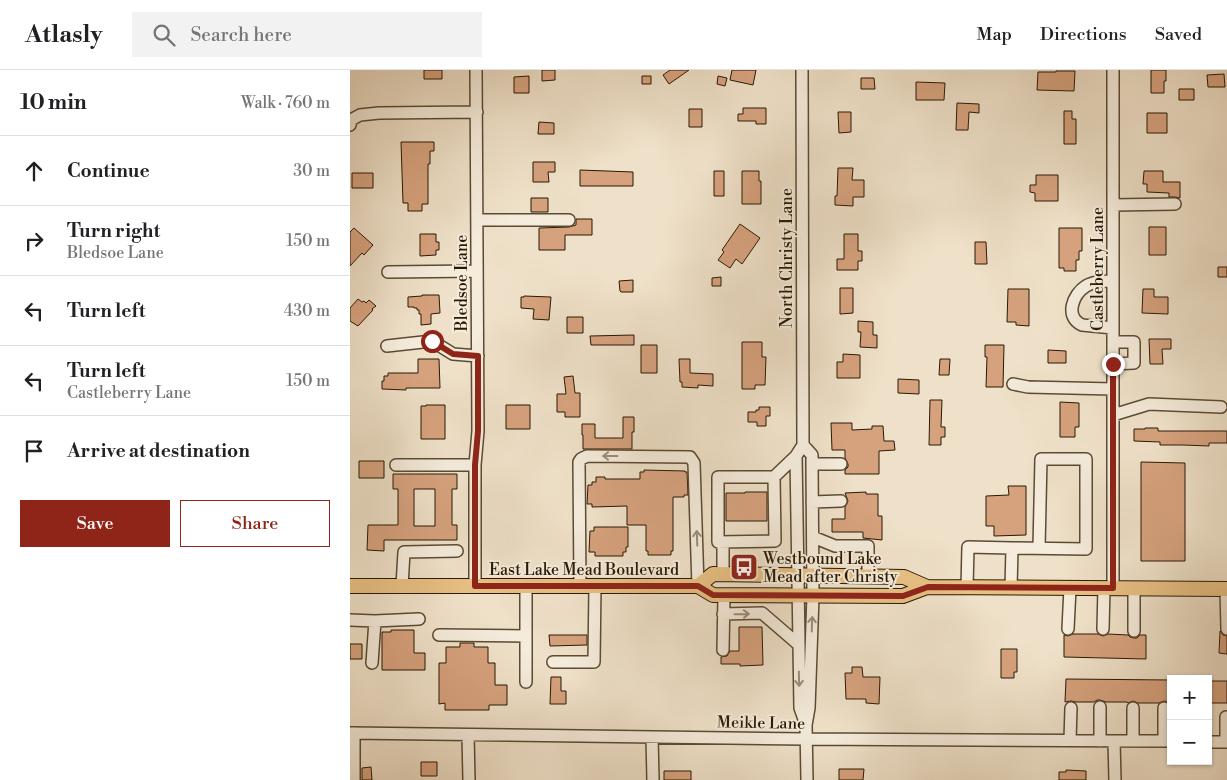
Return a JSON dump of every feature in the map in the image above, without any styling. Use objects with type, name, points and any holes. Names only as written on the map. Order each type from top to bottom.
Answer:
[{"type":"main road","name":"East Lake Mead Boulevard","points":[[698,586],[713,574],[723,574],[904,577],[928,587]]},
{"type":"main road","name":"East Lake Mead Boulevard","points":[[350,586],[698,586],[713,595],[813,596],[903,596],[928,587],[1226,589]]},
{"type":"street","name":"Bledsoe Lane","points":[[475,586],[475,465],[478,431],[476,70]]},
{"type":"street","name":"North Christy Lane","points":[[802,70],[803,445],[812,456],[813,537],[813,596],[809,708],[806,725],[806,780]]},
{"type":"street","name":"Castleberry Lane","points":[[1103,629],[1108,588],[1113,415],[1113,70]]},
{"type":"street","points":[[350,124],[351,120],[360,115],[379,113],[477,112]]},
{"type":"street","points":[[1113,204],[1175,204]]},
{"type":"street","points":[[477,220],[569,220]]},
{"type":"street","points":[[388,272],[477,271]]},
{"type":"street","points":[[1113,281],[1097,282],[1083,288],[1073,300],[1072,309],[1078,324],[1113,328]]},
{"type":"street","points":[[387,346],[432,341],[453,354],[478,356]]},
{"type":"street","points":[[1113,342],[1134,342],[1134,363],[1113,364]]},
{"type":"street","points":[[1013,384],[1028,388],[1113,389]]},
{"type":"street","points":[[1113,415],[1149,404],[1221,407]]},
{"type":"street","points":[[774,477],[775,541],[718,542],[718,477],[774,477],[796,456],[803,445]]},
{"type":"street","points":[[580,586],[579,462],[587,456],[690,457],[693,459],[698,586]]},
{"type":"street","name":"North Christy Lane","points":[[796,456],[800,708],[806,725]]},
{"type":"street","points":[[967,587],[968,547],[1086,549],[1086,459],[1041,459],[1039,548]]},
{"type":"street","points":[[812,464],[841,464]]},
{"type":"street","points":[[396,465],[475,465]]},
{"type":"street","points":[[812,502],[841,501]]},
{"type":"street","points":[[774,530],[796,530]]},
{"type":"street","points":[[813,537],[835,546],[868,546],[868,576]]},
{"type":"street","points":[[723,542],[723,574]]},
{"type":"street","points":[[1011,588],[1012,548]]},
{"type":"street","points":[[402,586],[404,552],[457,551]]},
{"type":"street","points":[[526,586],[526,682]]},
{"type":"street","points":[[553,662],[594,662],[595,586]]},
{"type":"street","points":[[1068,629],[1070,588]]},
{"type":"street","points":[[1134,588],[1134,631]]},
{"type":"street","points":[[1226,589],[1227,629]]},
{"type":"street","points":[[723,650],[724,595]]},
{"type":"street","points":[[761,595],[762,613]]},
{"type":"street","points":[[723,614],[762,613],[798,644]]},
{"type":"street","points":[[350,620],[419,619]]},
{"type":"street","points":[[372,663],[374,621]]},
{"type":"street","points":[[439,635],[526,636]]},
{"type":"street","points":[[1100,707],[1100,741]]},
{"type":"street","points":[[1070,740],[1071,708]]},
{"type":"street","points":[[1133,708],[1133,741]]},
{"type":"street","points":[[1164,708],[1167,733]]},
{"type":"street","points":[[1212,742],[1227,742],[1227,717]]},
{"type":"street","points":[[352,733],[354,780]]},
{"type":"street","name":"Meikle Lane","points":[[352,733],[806,740],[1167,741]]},
{"type":"street","points":[[468,735],[468,780]]},
{"type":"street","points":[[652,737],[653,780]]},
{"type":"street","points":[[1114,741],[1114,780]]},
{"type":"building","points":[[424,70],[442,70],[442,79],[424,79]]},
{"type":"building","points":[[542,70],[555,70],[555,80],[542,81]]},
{"type":"building","points":[[670,70],[689,70],[669,84],[663,75]]},
{"type":"building","points":[[732,70],[756,70],[753,85],[730,80]]},
{"type":"building","points":[[1151,70],[1166,70],[1164,93],[1151,93]]},
{"type":"building","points":[[1075,71],[1074,91],[1037,90],[1038,72]]},
{"type":"building","points":[[1224,74],[1225,87],[1208,87],[1207,75]]},
{"type":"building","points":[[529,76],[529,93],[514,93],[514,77]]},
{"type":"building","points":[[642,76],[651,76],[651,84],[642,84]]},
{"type":"building","points":[[718,76],[727,78],[725,86],[717,84]]},
{"type":"building","points":[[861,78],[874,78],[875,89],[861,89]]},
{"type":"building","points":[[916,82],[945,83],[944,100],[916,100]]},
{"type":"building","points":[[1179,89],[1194,89],[1194,100],[1179,100]]},
{"type":"building","points":[[957,103],[979,104],[979,113],[969,112],[968,130],[956,130]]},
{"type":"building","points":[[743,108],[766,108],[766,124],[756,124],[756,121],[738,121],[738,114],[743,114]]},
{"type":"building","points":[[689,109],[702,109],[702,127],[689,127]]},
{"type":"building","points":[[1064,111],[1072,111],[1072,119],[1076,119],[1076,144],[1064,144]]},
{"type":"building","points":[[838,112],[851,112],[851,132],[839,133]]},
{"type":"building","points":[[1147,113],[1167,113],[1167,133],[1147,133]]},
{"type":"building","points":[[539,122],[554,123],[554,134],[538,134]]},
{"type":"building","points":[[401,142],[434,142],[434,151],[430,151],[430,164],[428,164],[428,204],[422,204],[422,211],[408,211],[408,203],[403,203]]},
{"type":"building","points":[[533,162],[555,162],[555,172],[548,172],[549,182],[533,182]]},
{"type":"building","points":[[838,168],[853,168],[852,180],[864,180],[864,197],[853,197],[853,206],[835,205]]},
{"type":"building","points":[[580,170],[633,172],[633,186],[580,186]]},
{"type":"building","points":[[714,171],[724,171],[724,196],[714,196]]},
{"type":"building","points":[[742,171],[759,171],[761,204],[742,204]]},
{"type":"building","points":[[1144,171],[1163,171],[1163,182],[1180,182],[1180,198],[1169,197],[1169,193],[1147,192],[1147,184],[1143,184]]},
{"type":"building","points":[[352,173],[373,173],[373,188],[352,188]]},
{"type":"building","points":[[1036,175],[1058,175],[1058,201],[1035,201],[1035,193],[1030,192],[1030,185],[1036,185]]},
{"type":"building","points":[[531,198],[548,198],[548,212],[531,212]]},
{"type":"building","points":[[576,219],[592,219],[592,235],[565,235],[565,250],[539,250],[539,228],[569,227],[576,225]]},
{"type":"building","points":[[740,224],[760,238],[742,264],[736,259],[730,268],[718,260],[724,252],[722,250]]},
{"type":"building","points":[[1149,227],[1166,227],[1166,255],[1149,255]]},
{"type":"building","points":[[354,228],[373,245],[364,255],[362,253],[350,266],[350,232]]},
{"type":"building","points":[[1059,228],[1082,228],[1082,251],[1079,251],[1079,260],[1076,260],[1076,271],[1064,271],[1064,268],[1059,268]]},
{"type":"building","points":[[420,234],[436,234],[439,250],[436,250],[436,255],[420,256]]},
{"type":"building","points":[[844,234],[858,234],[858,251],[862,251],[862,261],[858,261],[858,270],[837,270],[837,259],[844,259]]},
{"type":"building","points":[[975,242],[986,242],[987,264],[975,264]]},
{"type":"building","points":[[1218,267],[1227,267],[1227,277],[1218,277]]},
{"type":"building","points":[[721,277],[721,286],[712,286],[712,278]]},
{"type":"building","points":[[633,280],[633,292],[620,291],[619,281]]},
{"type":"building","points":[[840,288],[853,288],[853,313],[840,314]]},
{"type":"building","points":[[1008,289],[1029,289],[1029,326],[1016,325],[1016,322],[1007,322]]},
{"type":"building","points":[[1143,289],[1154,289],[1154,297],[1168,297],[1168,314],[1142,313]]},
{"type":"building","points":[[439,295],[440,313],[431,314],[431,324],[421,325],[419,310],[414,307],[408,307],[408,297]]},
{"type":"building","points":[[521,297],[551,297],[549,320],[533,319],[534,309],[521,308]]},
{"type":"building","points":[[358,299],[366,303],[369,300],[376,306],[358,326],[350,321],[350,308]]},
{"type":"building","points":[[567,317],[583,317],[583,333],[567,333]]},
{"type":"building","points":[[858,321],[873,322],[873,335],[877,335],[877,348],[860,347],[861,332],[858,332]]},
{"type":"building","points":[[634,335],[634,345],[591,345],[590,336]]},
{"type":"building","points":[[1149,339],[1171,339],[1171,349],[1162,349],[1163,364],[1150,364]]},
{"type":"building","points":[[742,342],[762,342],[762,357],[766,357],[765,385],[755,385],[755,389],[742,389]]},
{"type":"building","points":[[641,345],[657,345],[657,373],[641,373]]},
{"type":"building","points":[[985,345],[1004,345],[1003,387],[986,387],[987,357],[985,357]]},
{"type":"building","points":[[1048,350],[1066,351],[1066,363],[1048,363]]},
{"type":"building","points":[[843,354],[860,355],[860,378],[837,378],[837,362],[843,362]]},
{"type":"building","points":[[418,359],[439,359],[440,388],[382,389],[382,381],[384,381],[384,376],[388,376],[388,373],[418,373]]},
{"type":"building","points":[[679,359],[690,359],[690,373],[713,374],[713,386],[698,385],[698,388],[682,387]]},
{"type":"building","points":[[940,359],[950,359],[949,375],[939,375]]},
{"type":"building","points":[[573,376],[575,393],[580,393],[580,417],[565,417],[565,412],[557,412],[557,394],[566,394],[564,377]]},
{"type":"building","points":[[898,379],[919,380],[919,394],[898,393]]},
{"type":"building","points":[[930,400],[942,400],[941,427],[945,427],[945,437],[941,437],[941,445],[929,445]]},
{"type":"building","points":[[1060,402],[1079,403],[1079,427],[1075,427],[1075,437],[1060,437]]},
{"type":"building","points":[[445,405],[445,439],[421,439],[421,406]]},
{"type":"building","points":[[506,405],[530,405],[530,429],[506,429]]},
{"type":"building","points":[[759,407],[770,407],[770,416],[766,416],[766,426],[757,426],[757,422],[748,422],[748,412],[756,412],[756,410],[759,410]]},
{"type":"building","points":[[623,417],[634,417],[632,449],[583,449],[582,424],[595,424],[595,438],[623,438]]},
{"type":"building","points":[[831,423],[852,423],[852,430],[872,429],[872,426],[883,426],[884,441],[894,441],[895,450],[879,451],[879,474],[845,474],[848,464],[845,458],[845,450],[832,450]]},
{"type":"building","points":[[1158,428],[1158,431],[1227,431],[1227,443],[1209,443],[1209,446],[1160,445],[1160,442],[1134,441],[1134,429]]},
{"type":"building","points":[[359,461],[384,461],[384,478],[359,478]]},
{"type":"building","points":[[1141,462],[1185,463],[1185,561],[1141,561]]},
{"type":"building","points":[[644,470],[687,472],[688,495],[673,497],[673,551],[671,551],[671,555],[648,555],[648,551],[646,551],[646,525],[627,525],[627,506],[592,507],[592,504],[587,504],[588,485],[596,482],[596,477],[605,477],[605,479],[640,479],[640,472],[644,472]]},
{"type":"building","points":[[393,474],[457,474],[457,489],[452,489],[452,525],[457,525],[457,540],[384,540],[384,551],[367,550],[368,525],[398,525],[398,489],[393,489]],"holes":[[[414,489],[435,489],[435,526],[414,526]]]},
{"type":"building","points":[[1008,486],[1026,486],[1026,535],[994,536],[994,526],[986,526],[986,496],[1009,495]]},
{"type":"building","points":[[767,492],[767,521],[726,521],[726,493]]},
{"type":"building","points":[[866,492],[866,494],[878,494],[878,516],[882,516],[882,540],[863,538],[863,532],[832,532],[832,519],[845,519],[845,507],[848,501],[845,493]]},
{"type":"building","points":[[594,527],[628,527],[628,547],[626,547],[626,552],[623,552],[623,556],[595,556],[595,552],[589,552],[590,531],[594,531]]},
{"type":"building","points":[[739,627],[762,627],[763,665],[740,666],[740,664],[721,664],[721,657],[727,656],[730,651],[739,651]]},
{"type":"building","points":[[391,630],[414,630],[414,653],[425,653],[425,670],[382,670],[382,632],[391,632]]},
{"type":"building","points":[[1220,631],[1223,635],[1227,636],[1227,654],[1219,653]]},
{"type":"building","points":[[549,635],[587,635],[587,645],[550,646]]},
{"type":"building","points":[[1064,635],[1128,635],[1134,638],[1146,635],[1146,659],[1064,657]]},
{"type":"building","points":[[460,643],[474,643],[474,647],[488,647],[488,663],[495,663],[495,685],[507,685],[507,705],[489,705],[489,710],[445,710],[445,703],[439,704],[439,663],[446,663],[446,647],[460,647]]},
{"type":"building","points":[[350,644],[362,644],[362,659],[350,659]]},
{"type":"building","points":[[1001,649],[1017,649],[1017,672],[1014,672],[1014,678],[1001,678]]},
{"type":"building","points":[[852,667],[862,667],[863,677],[880,677],[879,704],[866,703],[866,699],[846,699],[845,673],[852,673]]},
{"type":"building","points":[[551,677],[561,677],[561,691],[566,691],[566,704],[550,704]]},
{"type":"building","points":[[1066,679],[1167,680],[1167,702],[1138,703],[1133,701],[1128,703],[1097,700],[1094,702],[1065,702]]},
{"type":"building","points":[[1212,681],[1227,681],[1227,703],[1212,703]]},
{"type":"building","points":[[421,762],[437,762],[437,776],[421,776]]},
{"type":"building","points":[[371,767],[372,780],[362,780],[362,768]]},
{"type":"building","points":[[839,769],[864,769],[863,780],[839,780]]},
{"type":"building","points":[[1066,770],[1086,771],[1086,780],[1059,780],[1059,772],[1066,772]]},
{"type":"building","points":[[664,771],[691,771],[691,780],[664,780]]},
{"type":"place","name":"Westbound Lake Mead after Christy","points":[[744,567]]},
{"type":"route","points":[[432,341],[453,354],[478,356],[478,431],[475,465],[475,586],[698,586],[713,595],[903,596],[928,587],[1113,588],[1113,364]]}]
